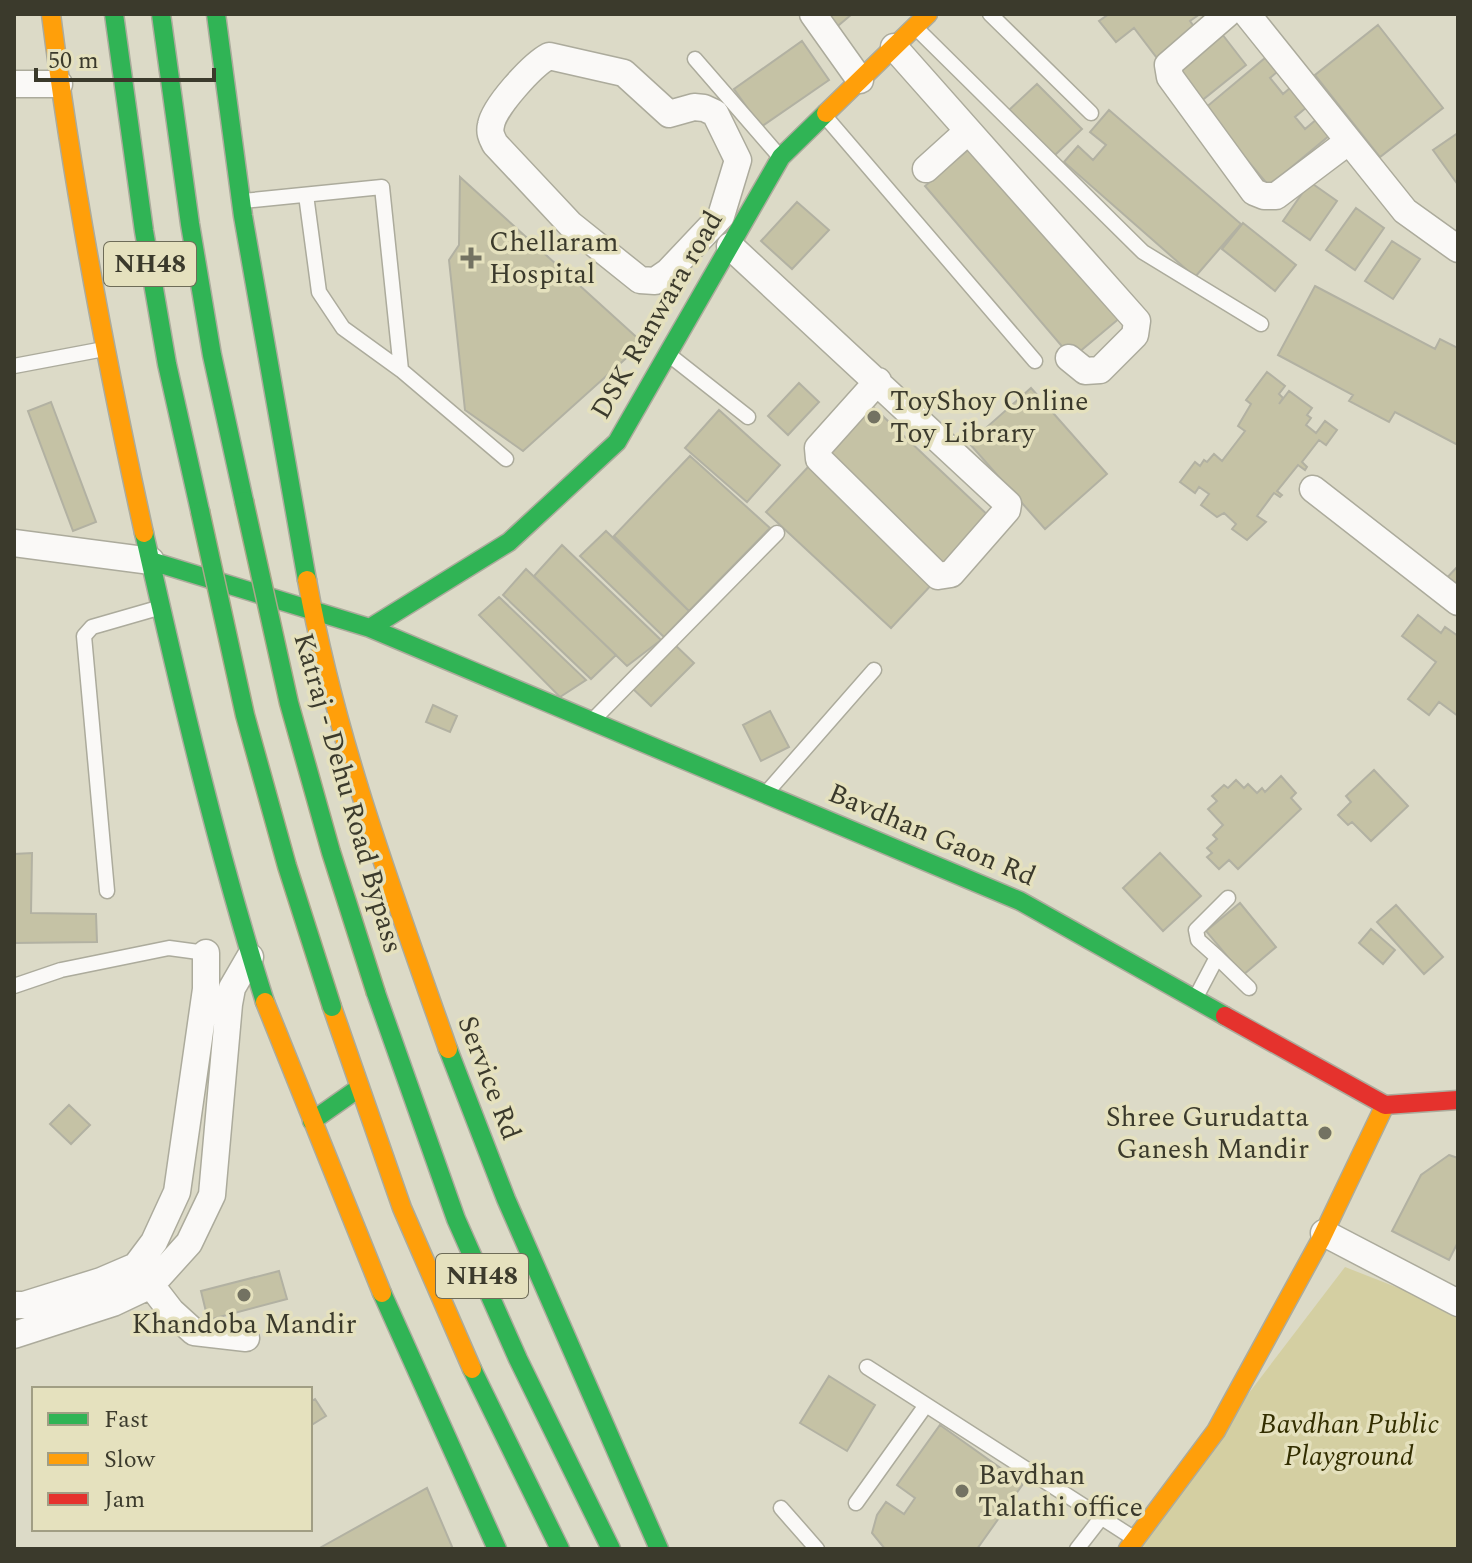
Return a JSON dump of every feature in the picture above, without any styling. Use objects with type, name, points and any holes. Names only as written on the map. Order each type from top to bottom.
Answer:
[{"type":"main road","points":[[51,14],[59,84],[104,349],[188,729],[250,957],[272,1025],[365,1255],[497,1549]]},
{"type":"main road","name":"NH48","points":[[114,14],[164,349],[245,715],[287,866],[359,1088],[420,1250],[477,1378],[560,1549]]},
{"type":"main road","name":"Katraj - Dehu Road Bypass","points":[[161,14],[209,340],[289,703],[331,852],[376,993],[456,1219],[518,1359],[611,1549]]},
{"type":"main road","name":"Service Rd","points":[[216,14],[241,201],[313,611],[374,840],[452,1060],[506,1199],[659,1549]]},
{"type":"main road","name":"DSK Ranwara road","points":[[370,628],[509,542],[617,442],[781,157],[921,20]]},
{"type":"main road","points":[[151,561],[370,628]]},
{"type":"main road","name":"Bavdhan Gaon Rd","points":[[370,628],[1020,901],[1385,1105]]},
{"type":"main road","points":[[312,1121],[359,1088]]},
{"type":"main road","points":[[1132,1544],[1216,1431],[1324,1233],[1385,1105],[1458,1100]]},
{"type":"street","points":[[813,14],[860,80]]},
{"type":"street","points":[[1227,14],[1168,65],[1170,77],[1254,192],[1276,196],[1349,141]]},
{"type":"street","points":[[1247,14],[1405,211],[1458,249]]},
{"type":"street","points":[[894,47],[1137,321],[1135,335],[1100,370],[1085,371],[1069,358]]},
{"type":"street","points":[[549,56],[624,73],[669,114],[694,107],[715,113],[738,160],[729,191],[721,216],[668,272],[655,281],[640,280],[570,224],[495,144],[490,135],[491,122],[538,62],[549,56]]},
{"type":"street","points":[[14,84],[59,84]]},
{"type":"street","points":[[926,169],[968,131]]},
{"type":"street","points":[[729,191],[752,207]]},
{"type":"street","points":[[730,246],[878,381],[1008,504],[1007,510],[951,574],[938,576],[819,459],[818,448],[878,381]]},
{"type":"street","points":[[1308,486],[1458,602]]},
{"type":"street","points":[[14,543],[151,561]]},
{"type":"street","points":[[14,1305],[24,1305],[101,1281],[136,1266],[154,1242],[177,1192],[206,989],[206,953],[239,919]]},
{"type":"street","points":[[206,953],[232,988]]},
{"type":"street","points":[[14,1335],[113,1303],[151,1285],[189,1243],[212,1195],[225,1034],[232,988],[250,957]]},
{"type":"street","points":[[1324,1233],[1458,1303]]},
{"type":"street","points":[[151,1285],[171,1311],[194,1332],[246,1338]]},
{"type":"lane","points":[[990,14],[1091,113]]},
{"type":"lane","points":[[921,20],[1143,252],[1261,324]]},
{"type":"lane","points":[[695,59],[781,157]]},
{"type":"lane","points":[[824,115],[1035,361]]},
{"type":"lane","points":[[241,201],[382,187],[401,370]]},
{"type":"lane","points":[[306,195],[319,292],[343,328],[401,370],[506,459]]},
{"type":"lane","points":[[14,366],[104,349]]},
{"type":"lane","points":[[668,353],[748,417]]},
{"type":"lane","points":[[592,721],[777,533]]},
{"type":"lane","points":[[107,891],[84,636],[92,627],[162,607]]},
{"type":"lane","points":[[765,794],[874,670]]},
{"type":"lane","points":[[1228,898],[1196,930],[1198,940],[1249,988]]},
{"type":"lane","points":[[14,986],[61,970],[169,948],[206,953]]},
{"type":"lane","points":[[1195,999],[1217,957]]},
{"type":"lane","points":[[867,1367],[1101,1518],[1132,1544]]},
{"type":"lane","points":[[856,1503],[926,1405]]},
{"type":"lane","points":[[781,1508],[817,1549]]},
{"type":"lane","points":[[1077,1549],[1101,1518]]},
{"type":"green space","name":"Bavdhan Public Playground","points":[[1345,1267],[1447,1307],[1458,1315],[1458,1549],[1130,1549]]},
{"type":"building","points":[[820,14],[852,14],[833,30]]},
{"type":"building","points":[[1109,14],[1200,14],[1190,21],[1198,32],[1160,62],[1134,28],[1116,42],[1099,21]]},
{"type":"building","points":[[1378,25],[1443,108],[1380,157],[1315,75]]},
{"type":"building","points":[[1222,34],[1246,65],[1200,102],[1175,70]]},
{"type":"building","points":[[802,41],[829,80],[761,127],[734,89]]},
{"type":"building","points":[[1265,58],[1277,72],[1270,78],[1283,94],[1290,88],[1307,107],[1295,117],[1305,129],[1317,119],[1330,135],[1269,186],[1204,109]]},
{"type":"building","points":[[1037,84],[1082,129],[1054,156],[1009,110]]},
{"type":"building","points":[[1109,110],[1241,224],[1195,277],[1064,162],[1078,146],[1093,160],[1106,145],[1090,132]]},
{"type":"building","points":[[1458,133],[1458,185],[1433,150]]},
{"type":"building","points":[[974,145],[1121,317],[1072,358],[925,186]]},
{"type":"building","name":"Chellaram Hospital","points":[[460,177],[643,343],[523,451],[465,410],[449,260],[459,245]]},
{"type":"building","points":[[1310,182],[1337,201],[1310,240],[1283,221]]},
{"type":"building","points":[[797,202],[829,230],[792,269],[761,241]]},
{"type":"building","points":[[1356,208],[1384,228],[1355,270],[1326,250]]},
{"type":"building","points":[[1243,223],[1296,265],[1275,291],[1222,249]]},
{"type":"building","points":[[1392,241],[1420,259],[1393,299],[1365,281]]},
{"type":"building","points":[[1315,286],[1435,349],[1440,339],[1458,348],[1458,445],[1395,412],[1389,422],[1349,401],[1353,395],[1278,355]]},
{"type":"building","points":[[1267,372],[1285,386],[1279,394],[1283,398],[1279,404],[1289,391],[1312,408],[1306,425],[1316,433],[1325,421],[1337,430],[1326,445],[1319,440],[1302,462],[1307,467],[1305,470],[1298,465],[1277,491],[1282,495],[1280,497],[1274,493],[1257,516],[1266,522],[1247,540],[1232,529],[1236,524],[1224,513],[1217,517],[1201,505],[1209,494],[1199,487],[1195,493],[1180,482],[1195,462],[1200,466],[1214,454],[1222,461],[1245,431],[1238,426],[1251,404],[1246,400]]},
{"type":"building","points":[[799,383],[819,402],[788,435],[768,416]]},
{"type":"building","points":[[1031,388],[1107,474],[1045,529],[969,443]]},
{"type":"building","points":[[51,402],[96,522],[73,531],[28,411]]},
{"type":"building","points":[[871,405],[993,520],[944,572],[822,456]]},
{"type":"building","points":[[719,410],[780,465],[747,502],[685,448]]},
{"type":"building","points":[[690,456],[770,528],[689,611],[614,536]]},
{"type":"building","points":[[810,465],[935,581],[891,628],[766,512]]},
{"type":"building","points":[[606,531],[689,611],[664,637],[580,556]]},
{"type":"building","points":[[562,545],[661,640],[627,666],[534,576]]},
{"type":"building","points":[[1458,566],[1458,599],[1442,583]]},
{"type":"building","points":[[526,569],[616,655],[591,679],[503,595]]},
{"type":"building","points":[[499,597],[586,680],[560,697],[479,615]]},
{"type":"building","points":[[1418,615],[1441,633],[1445,627],[1458,636],[1458,716],[1439,702],[1429,715],[1408,699],[1436,662],[1402,636]]},
{"type":"building","points":[[673,643],[694,663],[651,706],[631,687]]},
{"type":"building","points":[[433,705],[457,716],[450,732],[426,722]]},
{"type":"building","points":[[770,711],[789,747],[761,761],[743,725]]},
{"type":"building","points":[[1374,770],[1408,806],[1371,841],[1352,822],[1348,825],[1338,815],[1351,802],[1346,796]]},
{"type":"building","points":[[1281,776],[1296,793],[1291,798],[1301,809],[1238,869],[1229,860],[1219,869],[1207,857],[1212,853],[1207,848],[1217,839],[1213,835],[1223,825],[1208,809],[1217,801],[1212,796],[1224,785],[1228,788],[1236,780],[1244,788],[1248,784],[1257,793],[1262,788],[1265,792]]},
{"type":"building","points":[[32,853],[31,913],[96,914],[97,942],[14,943],[14,854]]},
{"type":"building","points":[[1160,853],[1201,896],[1163,931],[1123,888]]},
{"type":"building","points":[[1240,903],[1276,947],[1243,975],[1206,931]]},
{"type":"building","points":[[1396,905],[1443,957],[1424,974],[1377,922]]},
{"type":"building","points":[[1371,929],[1395,950],[1383,964],[1359,943]]},
{"type":"building","points":[[69,1105],[90,1125],[71,1144],[50,1124]]},
{"type":"building","points":[[1449,1155],[1458,1158],[1458,1242],[1449,1260],[1392,1231],[1421,1175]]},
{"type":"building","name":"Khandoba Mandir","points":[[279,1271],[287,1299],[208,1320],[201,1291]]},
{"type":"building","points":[[829,1376],[875,1405],[847,1451],[800,1423]]},
{"type":"building","points":[[315,1399],[326,1416],[312,1425],[312,1401]]},
{"type":"building","name":"Bavdhan Talathi office","points":[[940,1425],[1023,1484],[977,1549],[885,1549],[872,1533],[877,1515],[886,1502],[904,1514],[915,1498],[897,1485]]},
{"type":"building","points":[[427,1488],[453,1549],[318,1549]]},
{"type":"traffic: fast","points":[[114,14],[144,231],[167,364],[200,511]]},
{"type":"traffic: fast","points":[[161,14],[212,355],[244,501]]},
{"type":"traffic: fast","points":[[216,14],[243,216],[307,580]]},
{"type":"traffic: fast","points":[[151,561],[370,628],[509,542],[617,442],[781,157],[826,113]]},
{"type":"traffic: fast","points":[[244,501],[289,703],[331,852],[376,993]]},
{"type":"traffic: fast","points":[[200,511],[245,715],[287,866],[332,1007]]},
{"type":"traffic: fast","points":[[144,533],[215,827],[265,1002]]},
{"type":"traffic: fast","points":[[370,628],[1020,901],[1225,1016]]},
{"type":"traffic: fast","points":[[376,993],[456,1219],[518,1359],[611,1549]]},
{"type":"traffic: fast","points":[[448,1049],[506,1199],[659,1549]]},
{"type":"traffic: fast","points":[[312,1121],[359,1088]]},
{"type":"traffic: fast","points":[[382,1293],[497,1549]]},
{"type":"traffic: fast","points":[[472,1369],[560,1549]]},
{"type":"traffic: slow","points":[[51,14],[69,144],[92,274],[144,533]]},
{"type":"traffic: slow","points":[[826,113],[928,14]]},
{"type":"traffic: slow","points":[[307,580],[350,759],[448,1049]]},
{"type":"traffic: slow","points":[[265,1002],[382,1293]]},
{"type":"traffic: slow","points":[[332,1007],[402,1208],[472,1369]]},
{"type":"traffic: slow","points":[[1128,1549],[1216,1431],[1320,1241],[1385,1105]]},
{"type":"traffic: jam","points":[[1225,1016],[1385,1105],[1458,1100]]},
{"type":"place","name":"Chellaram Hospital","points":[[471,258]]},
{"type":"place","name":"ToyShoy Online Toy Library","points":[[874,417]]},
{"type":"place","name":"Shree Gurudatta Ganesh Mandir","points":[[1325,1133]]},
{"type":"place","name":"Khandoba Mandir","points":[[244,1295]]},
{"type":"place","name":"Bavdhan Talathi office","points":[[962,1491]]}]
